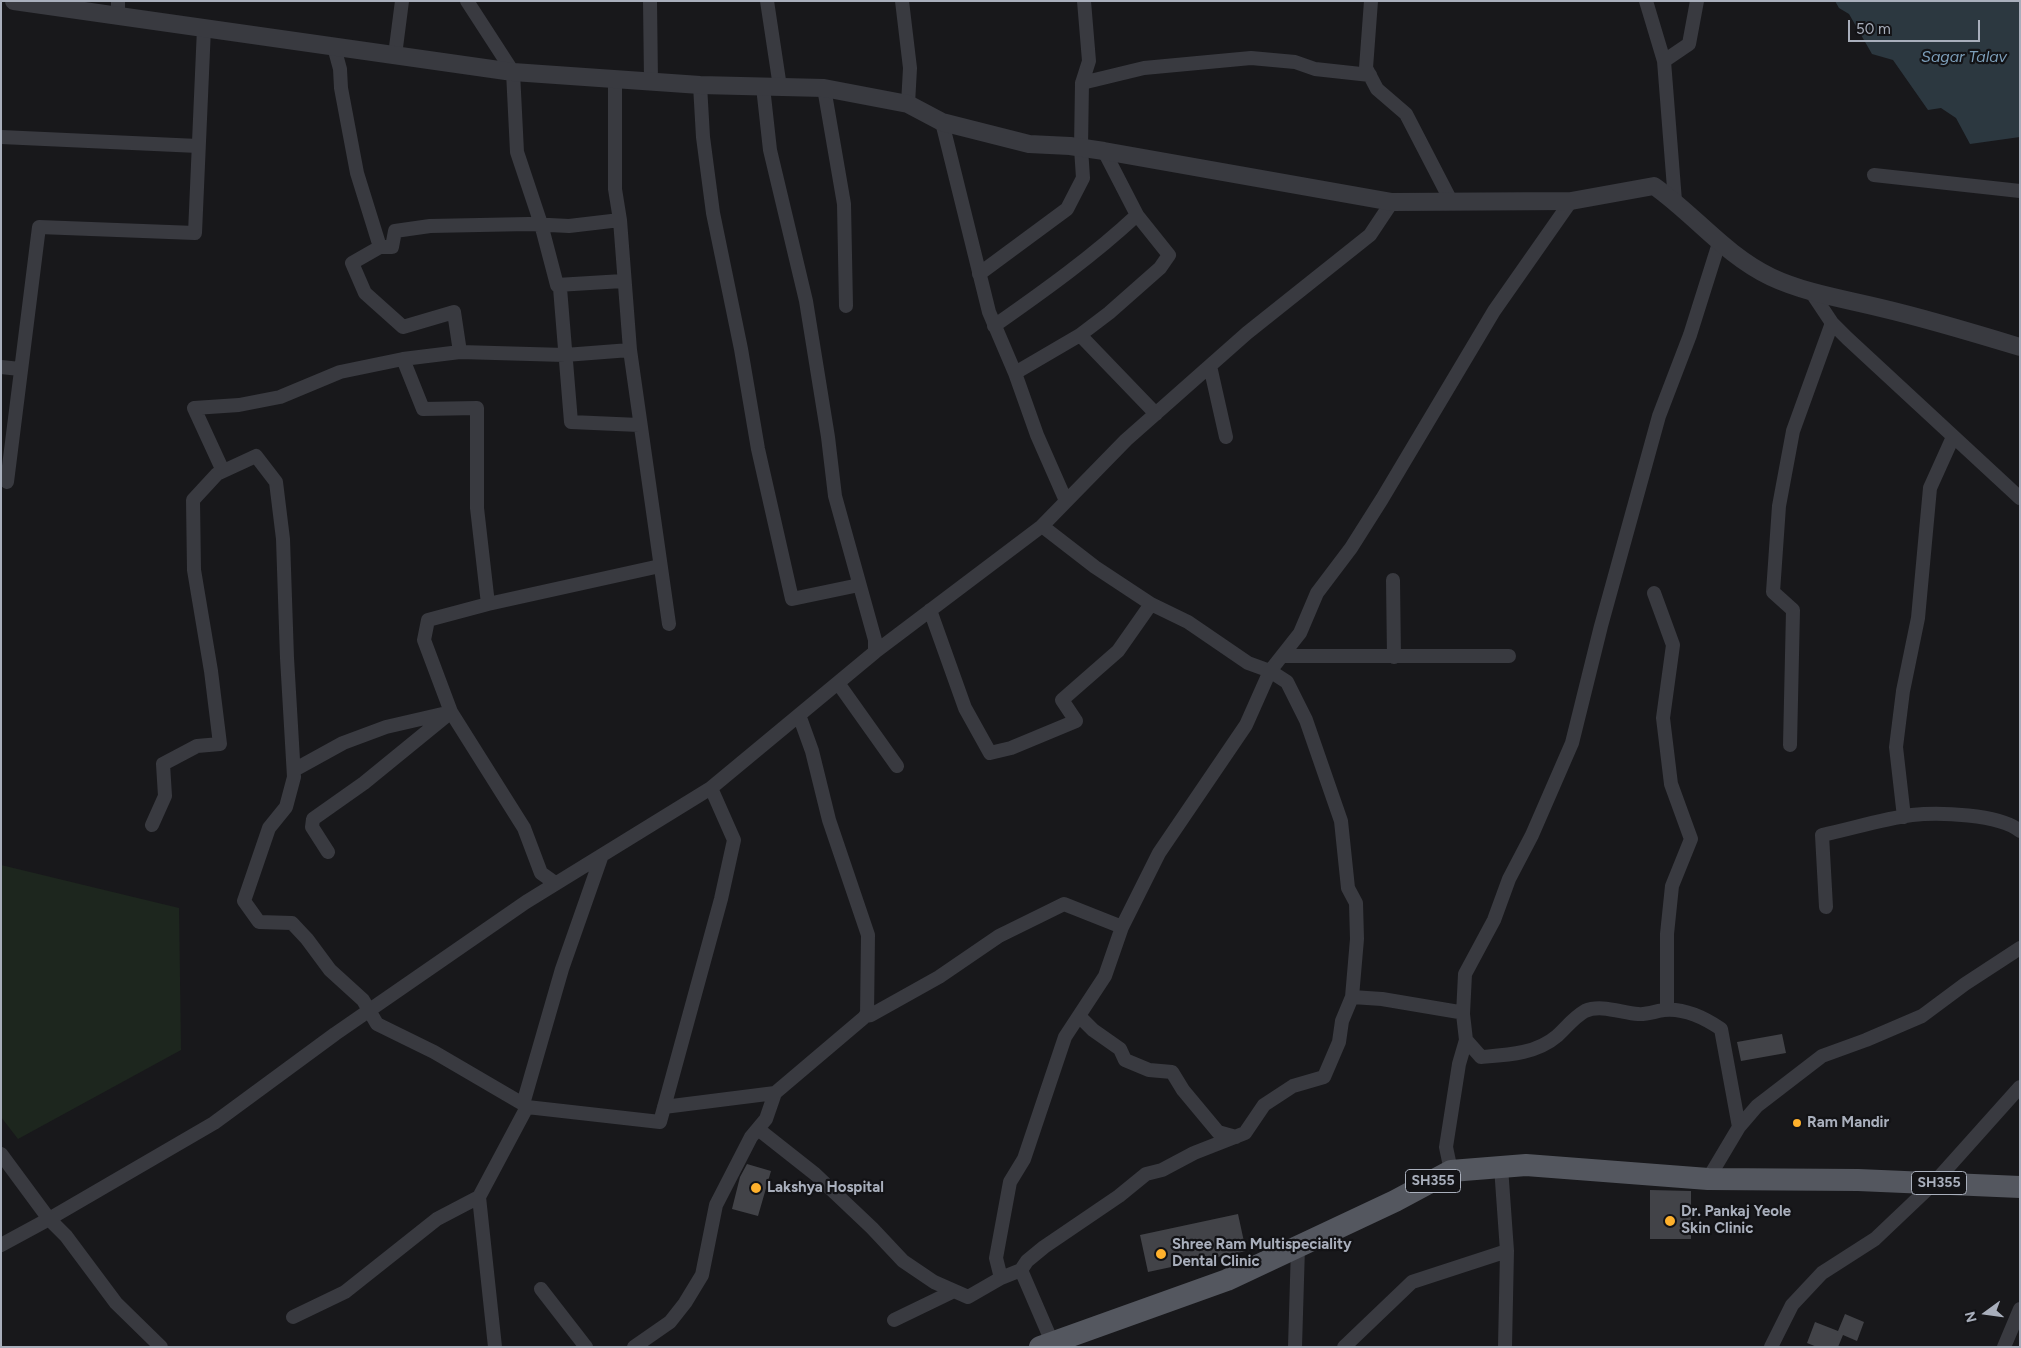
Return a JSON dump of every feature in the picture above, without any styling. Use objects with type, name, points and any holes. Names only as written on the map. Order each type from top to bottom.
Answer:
[{"type":"main road","name":"SH355","points":[[1046,1344],[1227,1280],[1395,1201],[1451,1171],[1526,1165],[1708,1179],[1848,1180],[2020,1187]]},
{"type":"street","points":[[14,1],[118,8],[204,28],[513,72],[700,85],[824,88],[908,104],[942,122],[1030,144],[1104,151],[1392,202],[1571,201],[1654,186],[1675,201],[1719,243],[1738,258],[1772,277],[1810,290],[2018,343]]},
{"type":"street","points":[[395,55],[402,1]]},
{"type":"street","points":[[467,1],[513,72],[517,152],[541,224],[557,285],[560,288],[571,422],[640,425]]},
{"type":"street","points":[[650,1],[651,81]]},
{"type":"street","points":[[767,1],[771,87],[770,150],[806,301],[828,437],[835,496],[875,640],[875,652]]},
{"type":"street","points":[[902,1],[910,68],[908,104]]},
{"type":"street","points":[[978,274],[1067,209],[1084,178],[1081,148],[1082,83],[1089,61],[1084,1]]},
{"type":"street","points":[[1371,1],[1366,68],[1377,89],[1406,114],[1451,201]]},
{"type":"street","points":[[1646,1],[1664,61],[1675,201]]},
{"type":"street","points":[[1664,61],[1689,44],[1697,1]]},
{"type":"street","points":[[8,482],[20,369],[39,228],[194,233],[204,28]]},
{"type":"street","points":[[334,47],[340,69],[341,88],[357,173],[380,247]]},
{"type":"street","points":[[1082,83],[1144,68],[1251,58],[1295,62],[1315,70],[1370,76]]},
{"type":"street","points":[[615,79],[614,190],[620,220],[623,281],[640,425],[669,624]]},
{"type":"street","points":[[700,85],[703,137],[713,213],[741,349],[758,449],[792,599],[859,586]]},
{"type":"street","points":[[824,88],[844,204],[846,306]]},
{"type":"street","points":[[942,122],[978,274],[994,326],[1015,374],[1036,435],[1066,501]]},
{"type":"street","points":[[1,138],[198,146]]},
{"type":"street","points":[[1015,374],[1080,335],[1160,268],[1169,255],[1137,215],[1104,151]]},
{"type":"street","points":[[1874,175],[2020,192]]},
{"type":"street","points":[[1001,1278],[996,1258],[1010,1182],[1028,1151],[1065,1037],[1104,976],[1122,927],[1159,853],[1246,725],[1270,671],[1300,632],[1316,593],[1351,548],[1382,499],[1494,311],[1571,201]]},
{"type":"street","points":[[1,1244],[49,1219],[214,1123],[369,1011],[518,907],[711,788],[875,652],[1042,526],[1126,440],[1247,333],[1370,235],[1392,202]]},
{"type":"street","points":[[994,326],[1095,252],[1137,215]]},
{"type":"street","points":[[460,352],[454,312],[402,327],[365,294],[352,263],[380,247],[392,247],[395,231],[421,228],[541,224],[569,226],[620,220]]},
{"type":"street","points":[[1451,1171],[1446,1147],[1459,1064],[1466,1040],[1463,1014],[1465,974],[1494,920],[1509,879],[1532,834],[1572,743],[1601,626],[1659,416],[1690,335],[1719,243]]},
{"type":"street","points":[[557,285],[623,281]]},
{"type":"street","points":[[1810,290],[1832,323],[1952,437],[2020,498]]},
{"type":"street","points":[[1790,745],[1793,610],[1773,592],[1779,506],[1793,431],[1832,323]]},
{"type":"street","points":[[1080,335],[1156,414]]},
{"type":"street","points":[[223,471],[194,408],[239,405],[280,397],[340,372],[403,359],[460,352],[566,355],[630,350]]},
{"type":"street","points":[[403,359],[423,409],[477,408],[477,508],[488,604]]},
{"type":"street","points":[[1,366],[20,369]]},
{"type":"street","points":[[1210,366],[1226,436]]},
{"type":"street","points":[[1904,817],[1896,747],[1897,737],[1903,690],[1918,618],[1930,488],[1952,437]]},
{"type":"street","points":[[152,825],[165,796],[163,764],[197,746],[220,744],[211,671],[194,570],[193,500],[217,474],[256,456],[276,482],[283,538],[287,658],[294,777],[286,807],[268,828],[244,901],[259,922],[292,923],[307,939],[330,970],[363,1000],[377,1024],[434,1052],[525,1106],[660,1122],[734,840],[711,788]]},
{"type":"street","points":[[758,1129],[815,1174],[872,1228],[903,1261],[934,1282],[968,1297],[1001,1278],[1022,1270],[1027,1261],[1044,1247],[1119,1196],[1146,1174],[1162,1170],[1194,1153],[1246,1133],[1264,1105],[1293,1086],[1324,1077],[1339,1042],[1342,1021],[1352,997],[1357,939],[1356,903],[1348,888],[1341,821],[1306,720],[1287,682],[1270,671],[1248,663],[1188,622],[1151,604],[1095,567],[1042,526]]},
{"type":"street","points":[[555,884],[541,873],[524,828],[451,712],[424,640],[428,620],[488,604],[660,566]]},
{"type":"street","points":[[1393,580],[1394,657]]},
{"type":"street","points":[[1654,593],[1673,645],[1663,718],[1672,784],[1691,839],[1672,886],[1667,934],[1667,1010]]},
{"type":"street","points":[[930,610],[965,708],[990,754],[1011,748],[1076,721],[1062,700],[1118,651],[1151,604]]},
{"type":"street","points":[[1282,656],[1508,656]]},
{"type":"street","points":[[838,683],[897,766]]},
{"type":"street","points":[[294,770],[343,743],[386,727],[451,712]]},
{"type":"street","points":[[328,852],[312,827],[313,819],[364,783],[451,712]]},
{"type":"street","points":[[634,1347],[670,1322],[685,1303],[702,1275],[716,1205],[751,1137],[766,1119],[775,1093],[867,1015],[868,935],[829,820],[812,751],[799,715]]},
{"type":"street","points":[[1826,907],[1822,835],[1913,815],[1973,816],[2012,824],[2020,831]]},
{"type":"street","points":[[494,1347],[479,1197],[525,1106],[562,969],[602,855]]},
{"type":"street","points":[[865,1016],[871,1015],[939,977],[999,936],[1064,904],[1122,927]]},
{"type":"street","points":[[1708,1179],[1739,1127],[1757,1106],[1822,1056],[1922,1016],[1965,984],[2020,948]]},
{"type":"street","points":[[1352,997],[1382,999],[1463,1014]]},
{"type":"street","points":[[1466,1040],[1481,1057],[1510,1055],[1532,1050],[1556,1037],[1573,1018],[1588,1010],[1613,1009],[1638,1014],[1667,1010],[1688,1013],[1708,1020],[1721,1029],[1739,1127]]},
{"type":"street","points":[[1079,1016],[1093,1030],[1120,1049],[1125,1060],[1149,1070],[1172,1072],[1182,1090],[1218,1132],[1236,1137]]},
{"type":"street","points":[[1778,1343],[1792,1306],[1822,1274],[1875,1239],[1934,1183],[2020,1087]]},
{"type":"street","points":[[664,1106],[775,1093]]},
{"type":"street","points":[[1,1154],[49,1219],[66,1236],[116,1303],[161,1347]]},
{"type":"street","points":[[1501,1167],[1507,1251],[1505,1347]]},
{"type":"street","points":[[293,1317],[345,1292],[437,1219],[479,1197]]},
{"type":"street","points":[[1295,1347],[1298,1247]]},
{"type":"street","points":[[1344,1347],[1412,1282],[1507,1251]]},
{"type":"street","points":[[1022,1270],[1046,1344]]},
{"type":"street","points":[[542,1289],[586,1347]]},
{"type":"street","points":[[894,1320],[954,1291]]},
{"type":"street","points":[[2004,1347],[2020,1309]]},
{"type":"shaded area","points":[[1,865],[179,908],[181,1050],[18,1139],[1,1117]]},
{"type":"water","name":"Sagar Talav","points":[[1835,1],[2020,1],[2020,137],[1970,144],[1956,118],[1941,108],[1928,110],[1893,60],[1872,54],[1849,14],[1839,8]]},
{"type":"building","points":[[1782,1034],[1786,1053],[1741,1061],[1737,1042]]},
{"type":"building","points":[[747,1164],[771,1171],[758,1216],[732,1209],[740,1177]]},
{"type":"building","points":[[1650,1190],[1691,1191],[1691,1239],[1650,1239]]},
{"type":"building","points":[[1238,1214],[1246,1251],[1148,1272],[1140,1235]]},
{"type":"building","points":[[1845,1314],[1864,1322],[1857,1341],[1843,1335],[1838,1347],[1817,1347],[1807,1343],[1815,1322],[1838,1331]]},
{"type":"place","name":"Ram Mandir","points":[[1797,1123]]},
{"type":"place","name":"Lakshya Hospital","points":[[756,1188]]},
{"type":"place","name":"Dr. Pankaj Yeole Skin Clinic","points":[[1670,1221]]},
{"type":"place","name":"Shree Ram Multispeciality Dental Clinic","points":[[1161,1254]]}]
